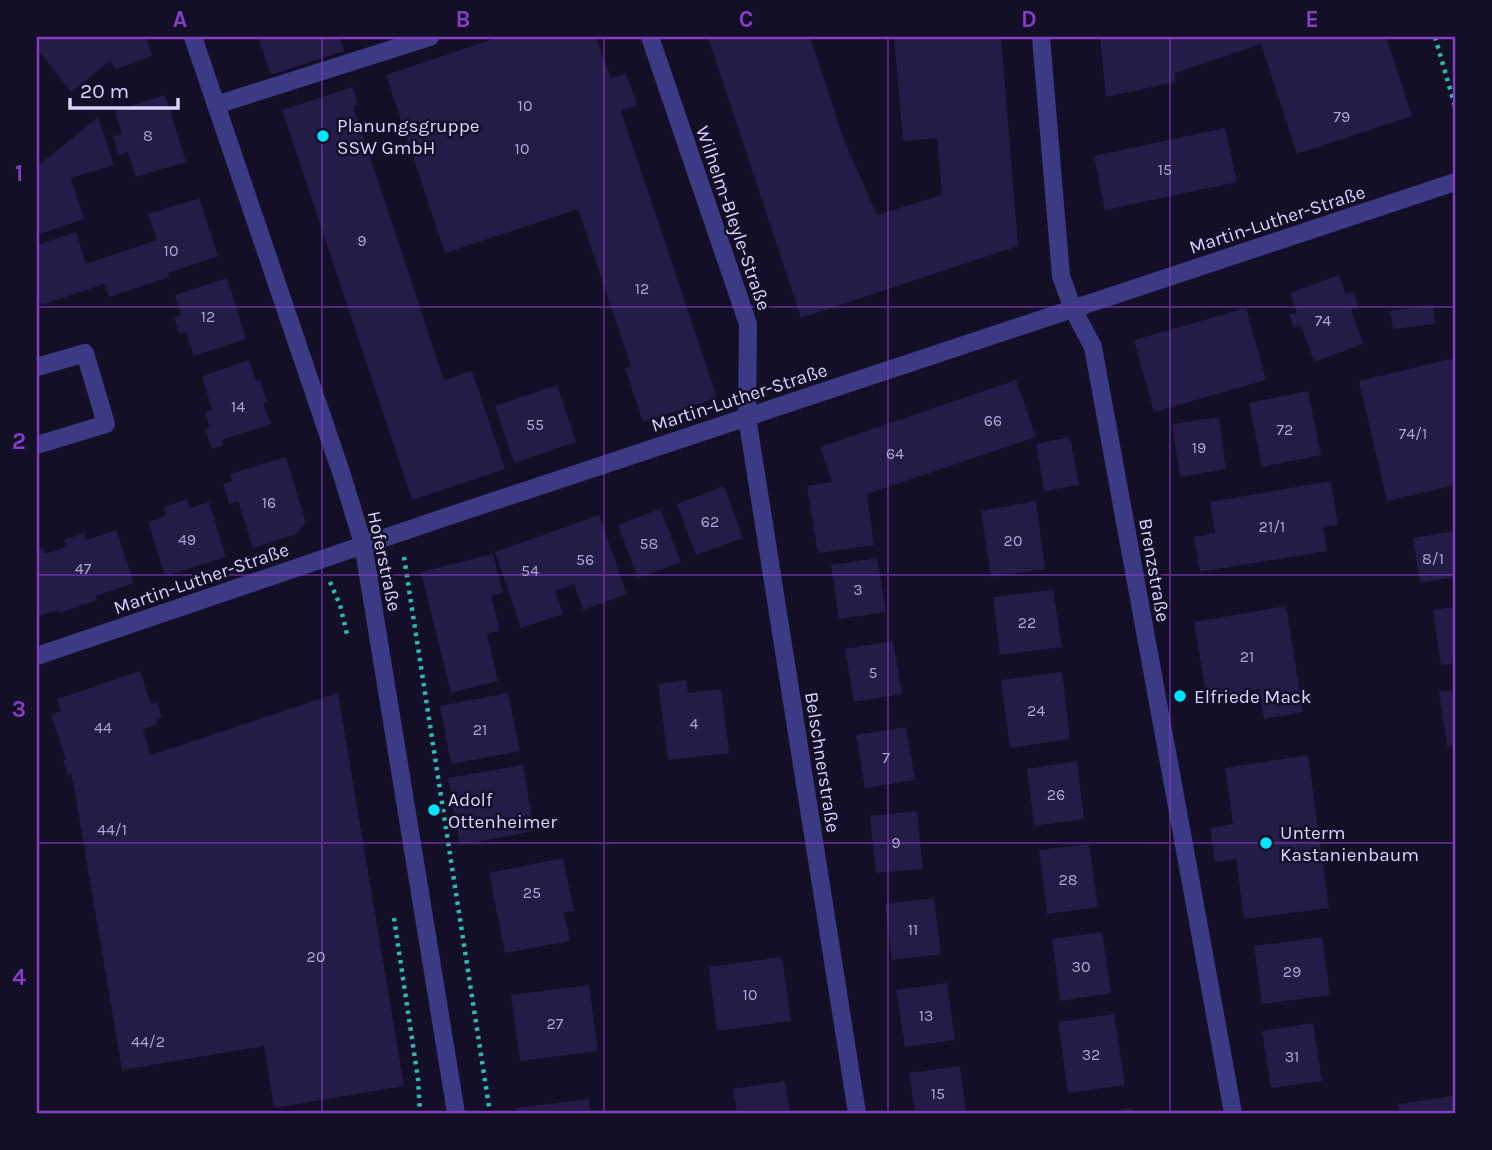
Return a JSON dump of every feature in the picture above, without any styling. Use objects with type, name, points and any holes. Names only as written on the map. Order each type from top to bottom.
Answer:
[{"type":"street","name":"Hoferstraße","points":[[192,37],[343,478],[363,544],[456,1113]]},
{"type":"street","points":[[216,105],[429,37]]},
{"type":"street","name":"Wilhelm-Bleyle-Straße","points":[[650,37],[748,324],[747,417]]},
{"type":"street","name":"Brenzstraße","points":[[1041,37],[1061,276],[1073,309],[1093,346],[1233,1113]]},
{"type":"street","name":"Martin-Luther-Straße","points":[[37,656],[363,544],[1455,182]]},
{"type":"street","points":[[37,367],[85,353],[106,424],[37,445]]},
{"type":"street","name":"Belschnerstraße","points":[[747,417],[858,1113]]},
{"type":"path","points":[[1435,37],[1455,106]]},
{"type":"path","points":[[400,532],[490,1113]]},
{"type":"building","points":[[45,37],[146,37],[152,56],[116,69],[110,61],[71,92],[37,48],[37,43]]},
{"type":"building","points":[[258,37],[339,37],[344,51],[271,75]]},
{"type":"building","points":[[499,37],[596,37],[611,79],[626,73],[637,105],[621,111],[717,398],[643,422],[625,368],[631,366],[578,209],[445,253],[386,75]]},
{"type":"building","points":[[708,37],[810,37],[844,140],[877,215],[942,195],[937,138],[903,141],[894,37],[1001,37],[1018,246],[801,318]]},
{"type":"building","points":[[1100,37],[1386,37],[1412,116],[1297,154],[1261,44],[1175,73],[1175,82],[1106,97]]},
{"type":"building","points":[[353,87],[358,105],[353,106],[444,380],[472,371],[505,469],[412,500],[282,110]]},
{"type":"building","points":[[165,95],[186,162],[136,177],[128,152],[119,155],[113,137],[122,134],[115,111]]},
{"type":"building","points":[[98,117],[114,165],[71,178],[84,219],[37,235],[37,167]]},
{"type":"building","points":[[1225,128],[1237,182],[1105,210],[1094,156]]},
{"type":"building","points":[[199,198],[218,256],[168,273],[169,277],[109,297],[104,284],[41,305],[37,292],[37,245],[76,232],[86,264],[157,240],[148,214]]},
{"type":"building","points":[[1339,275],[1346,295],[1353,292],[1359,307],[1351,310],[1363,344],[1314,362],[1301,325],[1294,328],[1289,315],[1297,312],[1290,293]]},
{"type":"building","points":[[227,278],[246,339],[194,356],[186,332],[179,334],[174,317],[181,315],[175,295]]},
{"type":"building","points":[[1433,305],[1435,324],[1393,329],[1390,311]]},
{"type":"building","points":[[1246,308],[1266,380],[1154,412],[1134,340]]},
{"type":"building","points":[[1455,358],[1455,485],[1387,501],[1359,381]]},
{"type":"building","points":[[249,360],[256,381],[260,380],[267,402],[263,403],[271,424],[222,440],[223,445],[212,449],[205,429],[210,428],[205,412],[212,410],[202,376]]},
{"type":"building","points":[[1016,380],[1036,437],[867,494],[874,545],[818,553],[807,486],[832,482],[820,447]]},
{"type":"building","points":[[557,385],[576,442],[514,463],[495,406]]},
{"type":"building","points":[[1308,391],[1321,455],[1262,467],[1249,403]]},
{"type":"building","points":[[1219,417],[1226,469],[1180,477],[1172,424]]},
{"type":"building","points":[[1070,437],[1079,485],[1044,491],[1036,444]]},
{"type":"building","points":[[286,457],[306,523],[296,534],[253,548],[238,501],[229,504],[223,484],[232,481],[230,474]]},
{"type":"building","points":[[1331,481],[1338,525],[1323,527],[1327,551],[1200,572],[1194,537],[1215,533],[1210,502]]},
{"type":"building","points":[[724,486],[743,538],[696,555],[677,504]]},
{"type":"building","points":[[187,499],[190,508],[209,502],[226,557],[165,576],[148,522],[166,516],[164,507]]},
{"type":"building","points":[[1036,501],[1045,569],[991,577],[981,511]]},
{"type":"building","points":[[660,509],[681,562],[638,578],[618,525]]},
{"type":"building","points":[[599,515],[627,594],[583,610],[574,584],[555,591],[563,614],[521,628],[495,552]]},
{"type":"building","points":[[116,530],[134,583],[96,596],[97,600],[59,613],[57,610],[37,617],[37,549],[43,548],[45,554],[66,547],[64,540],[84,533],[86,540]]},
{"type":"building","points":[[1455,531],[1455,577],[1420,583],[1413,538]]},
{"type":"building","points":[[493,554],[503,593],[491,595],[500,631],[487,634],[498,681],[451,693],[421,572]]},
{"type":"building","points":[[877,558],[886,612],[839,619],[831,565]]},
{"type":"building","points":[[1053,590],[1062,647],[1000,655],[993,597]]},
{"type":"building","points":[[1286,606],[1303,712],[1264,719],[1259,689],[1207,699],[1194,622]]},
{"type":"building","points":[[1455,607],[1455,663],[1441,665],[1433,610]]},
{"type":"building","points":[[893,641],[902,694],[854,702],[845,649]]},
{"type":"building","points":[[140,671],[151,704],[157,702],[162,718],[156,720],[158,724],[143,729],[151,755],[338,693],[404,1086],[274,1108],[264,1046],[122,1070],[73,781],[63,760],[66,759],[51,715],[61,711],[57,699]]},
{"type":"building","points":[[1062,672],[1070,739],[1010,748],[1001,680]]},
{"type":"building","points":[[686,680],[688,693],[721,689],[729,753],[668,760],[658,684]]},
{"type":"building","points":[[1455,690],[1455,745],[1447,746],[1439,692]]},
{"type":"building","points":[[508,693],[520,751],[451,764],[440,706]]},
{"type":"building","points":[[906,727],[915,780],[865,788],[856,735]]},
{"type":"building","name":"Unterm Kastanienbaum","points":[[1308,755],[1329,908],[1244,919],[1236,859],[1215,862],[1210,828],[1233,824],[1225,768]]},
{"type":"building","points":[[1077,761],[1084,819],[1034,826],[1027,769]]},
{"type":"building","points":[[523,765],[534,831],[460,845],[448,778]]},
{"type":"building","points":[[917,811],[923,869],[876,873],[870,816]]},
{"type":"building","points":[[1089,844],[1098,907],[1047,914],[1039,850]]},
{"type":"building","points":[[563,858],[574,911],[564,912],[570,941],[505,953],[489,873]]},
{"type":"building","points":[[934,898],[941,954],[892,960],[885,904]]},
{"type":"building","points":[[1102,932],[1111,993],[1060,1001],[1052,939]]},
{"type":"building","points":[[1322,937],[1330,995],[1262,1004],[1254,946]]},
{"type":"building","points":[[782,957],[791,1021],[717,1031],[709,967]]},
{"type":"building","points":[[947,983],[955,1040],[905,1047],[896,990]]},
{"type":"building","points":[[589,985],[598,1051],[520,1061],[511,995]]},
{"type":"building","points":[[1114,1014],[1125,1085],[1068,1093],[1058,1022]]},
{"type":"building","points":[[1313,1023],[1322,1081],[1271,1088],[1262,1031]]},
{"type":"building","points":[[960,1066],[966,1113],[915,1113],[909,1073]]},
{"type":"building","points":[[785,1081],[790,1113],[737,1113],[733,1089]]},
{"type":"building","points":[[1453,1096],[1455,1113],[1400,1113],[1398,1104]]},
{"type":"building","points":[[589,1099],[591,1113],[517,1113],[516,1108]]},
{"type":"building","points":[[1133,1108],[1134,1113],[1108,1113],[1108,1112]]},
{"type":"place","name":"Planungsgruppe SSW GmbH","points":[[323,136]]},
{"type":"place","name":"Elfriede Mack","points":[[1180,696]]},
{"type":"place","name":"Adolf Ottenheimer","points":[[434,810]]},
{"type":"place","name":"Unterm Kastanienbaum","points":[[1266,843]]}]
